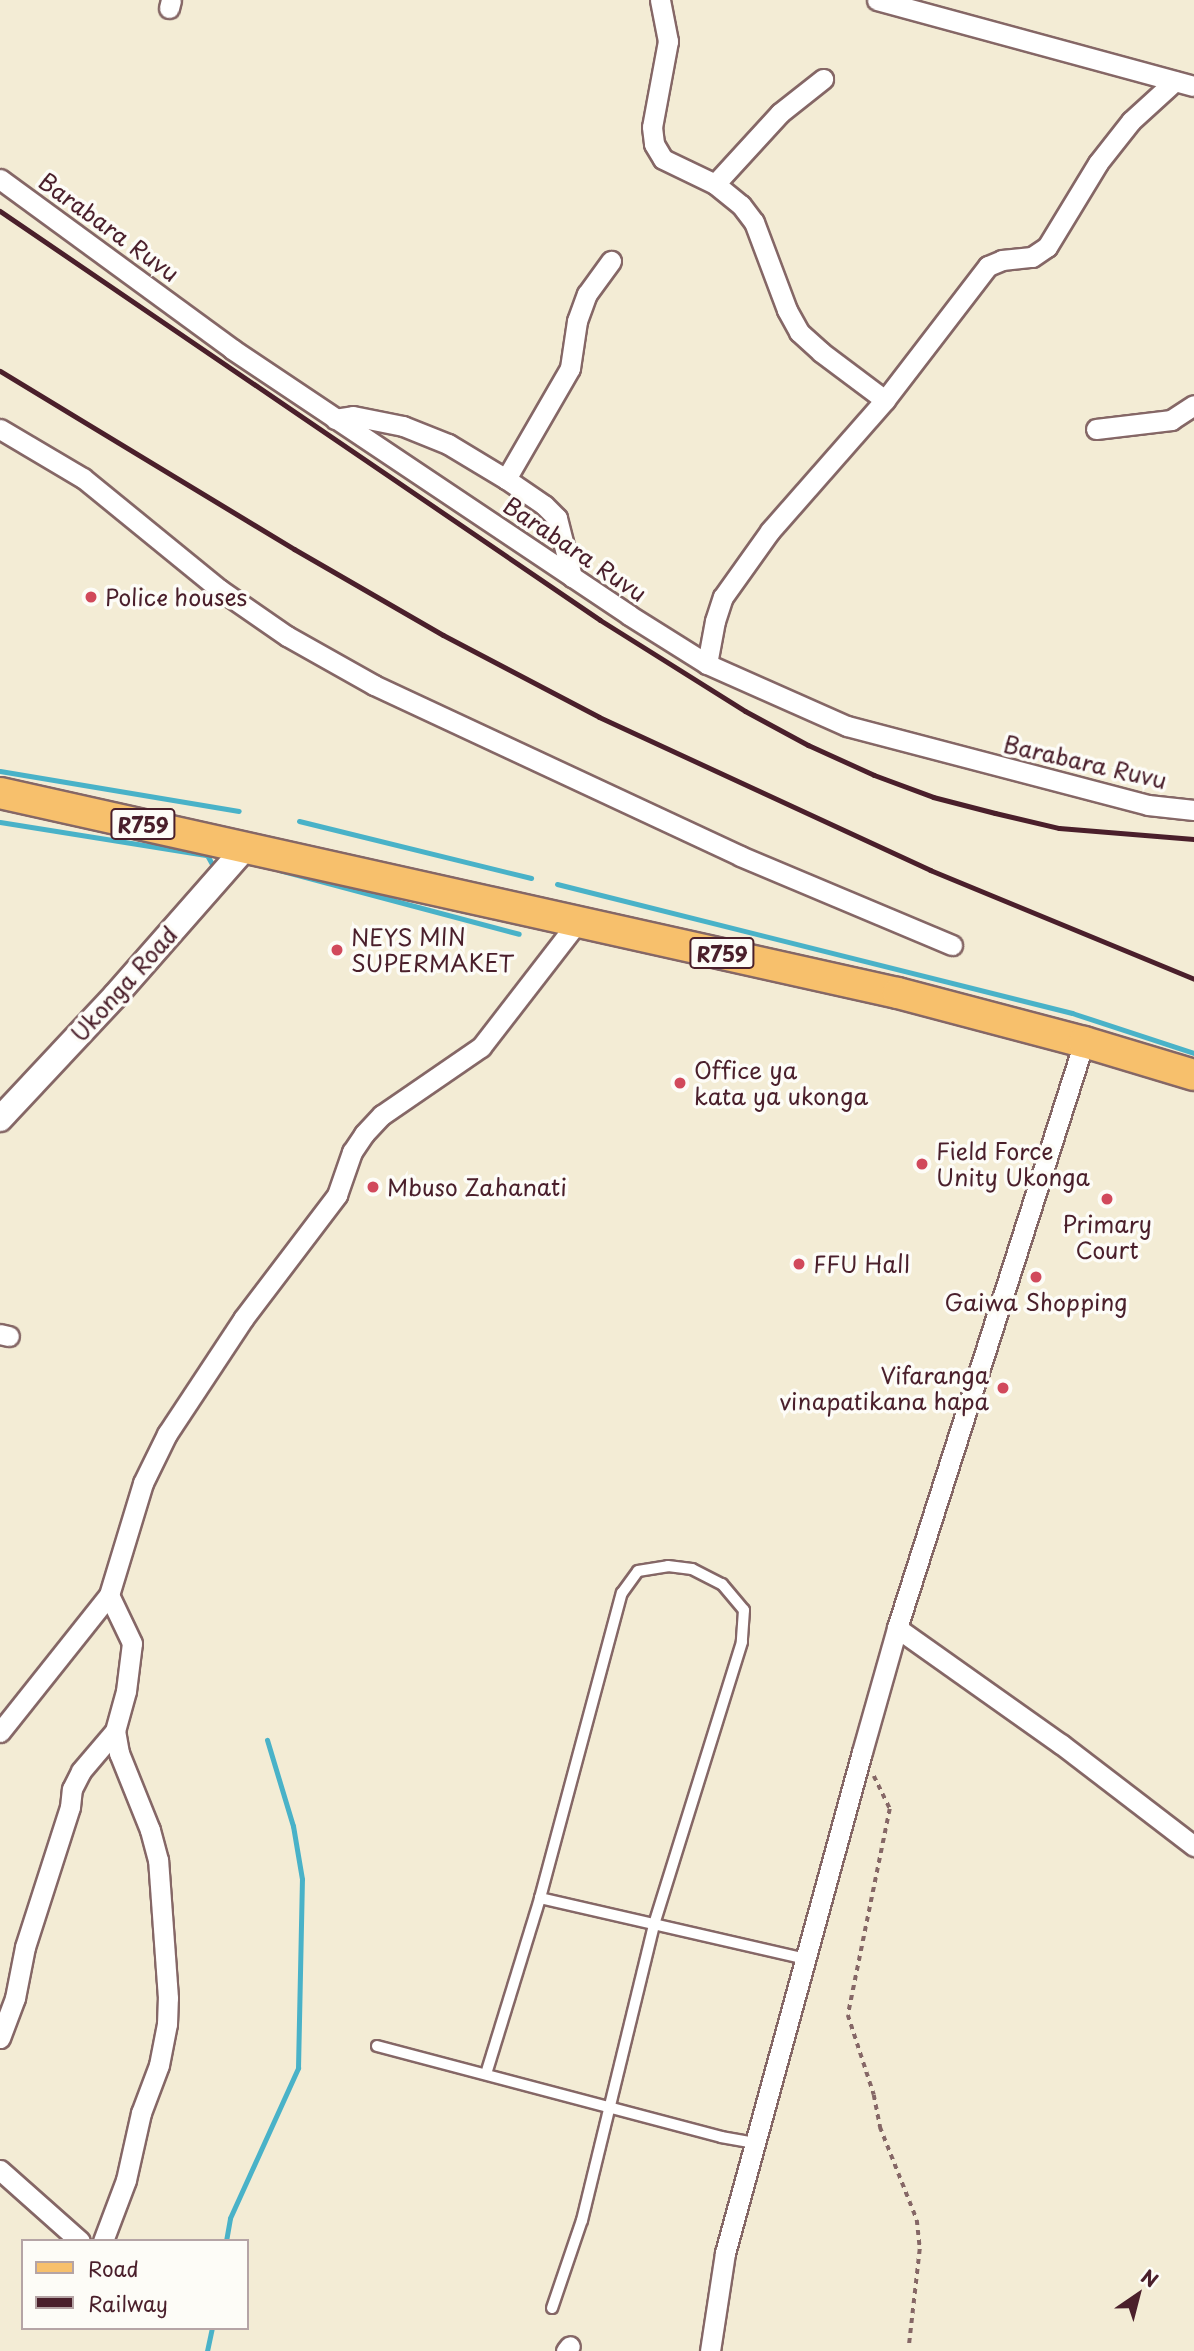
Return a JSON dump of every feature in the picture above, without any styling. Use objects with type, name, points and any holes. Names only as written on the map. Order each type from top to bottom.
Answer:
[{"type":"main road","name":"R759","points":[[0,793],[898,993],[1084,1042],[1194,1075]]},
{"type":"street","points":[[660,0],[667,41],[652,127],[653,144],[663,159],[715,184],[741,205],[754,222],[787,310],[799,332],[885,400]]},
{"type":"street","points":[[877,0],[1184,84]]},
{"type":"street","points":[[715,184],[780,113],[823,79]]},
{"type":"street","points":[[707,664],[715,621],[723,597],[770,531],[885,400],[988,266],[1002,260],[1031,257],[1047,247],[1098,163],[1131,121],[1184,84]]},
{"type":"street","name":"Barabara Ruvu","points":[[0,179],[232,349],[572,577],[707,664],[847,726],[1147,805],[1194,810]]},
{"type":"street","points":[[506,479],[570,368],[577,321],[587,294],[611,261]]},
{"type":"street","points":[[1096,429],[1171,420],[1194,405]]},
{"type":"street","points":[[335,419],[353,416],[403,426],[448,444],[506,479],[557,517],[572,577]]},
{"type":"street","points":[[0,429],[83,478],[219,589],[287,636],[374,685],[740,856],[952,945]]},
{"type":"street","name":"Ukonga Road","points":[[0,1119],[115,996],[246,846]]},
{"type":"street","points":[[0,1732],[109,1595],[143,1483],[167,1434],[243,1319],[337,1195],[352,1152],[364,1134],[383,1115],[481,1047],[579,920]]},
{"type":"street","points":[[710,2351],[725,2253],[897,1628],[1084,1042]]},
{"type":"street","points":[[0,2038],[15,1998],[25,1947],[69,1807],[72,1789],[81,1771],[115,1731],[126,1691],[132,1643],[109,1595]]},
{"type":"street","points":[[897,1628],[1061,1744],[1194,1846]]},
{"type":"street","points":[[104,2239],[127,2180],[141,2113],[159,2065],[167,2024],[168,1998],[158,1860],[150,1830],[119,1753],[115,1731]]},
{"type":"street","points":[[0,2170],[78,2239]]},
{"type":"lane","points":[[486,2074],[540,1898],[622,1592],[638,1571],[668,1566],[692,1569],[722,1584],[744,1610],[742,1642],[654,1925],[582,2220],[552,2308]]},
{"type":"lane","points":[[540,1898],[806,1958]]},
{"type":"lane","points":[[377,2046],[721,2137],[757,2143]]},
{"type":"path","points":[[862,1752],[890,1809],[848,2015],[874,2095],[880,2127],[917,2220],[920,2249],[909,2347]]},
{"type":"waterway","points":[[0,771],[239,811]]},
{"type":"waterway","points":[[299,821],[531,878]]},
{"type":"waterway","points":[[0,822],[207,855],[216,871]]},
{"type":"waterway","points":[[279,870],[519,934]]},
{"type":"waterway","points":[[557,884],[1072,1013],[1194,1053]]},
{"type":"waterway","points":[[226,2239],[230,2218],[298,2068],[302,1879],[293,1826],[267,1740]]},
{"type":"waterway","points":[[207,2351],[212,2330]]},
{"type":"railway","points":[[0,211],[600,620],[745,711],[808,745],[874,775],[933,797],[995,813],[1059,828],[1194,839]]},
{"type":"railway","points":[[0,371],[294,549],[443,635],[599,717],[930,870],[1194,979]]},
{"type":"place","name":"Police houses","points":[[91,597]]},
{"type":"place","name":"NEYS MIN SUPERMAKET","points":[[337,950]]},
{"type":"place","name":"Office ya kata ya ukonga","points":[[680,1083]]},
{"type":"place","name":"Field Force Unity Ukonga","points":[[922,1164]]},
{"type":"place","name":"Mbuso Zahanati","points":[[373,1187]]},
{"type":"place","name":"Primary Court","points":[[1107,1199]]},
{"type":"place","name":"FFU Hall","points":[[799,1264]]},
{"type":"place","name":"Gaiwa Shopping","points":[[1036,1277]]},
{"type":"place","name":"Vifaranga vinapatikana hapa","points":[[1003,1388]]}]
